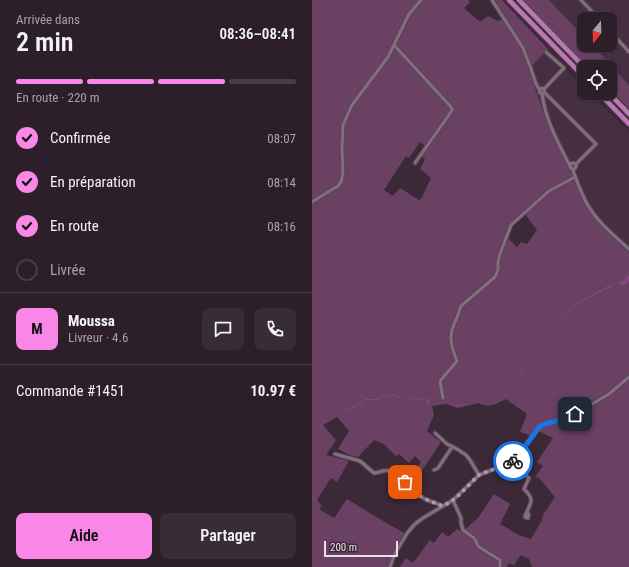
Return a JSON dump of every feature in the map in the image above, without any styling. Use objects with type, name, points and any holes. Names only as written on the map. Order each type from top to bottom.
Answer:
[{"type":"highway","points":[[509,0],[577,70]]},
{"type":"highway","points":[[519,0],[577,60]]},
{"type":"highway","points":[[606,100],[629,124]]},
{"type":"highway","points":[[616,100],[629,114]]},
{"type":"street","points":[[312,202],[341,182],[343,172],[343,125],[352,105],[381,66],[394,45],[409,14],[421,0]]},
{"type":"street","points":[[492,0],[523,48],[536,84],[596,144],[573,166]]},
{"type":"street","points":[[581,0],[592,12]]},
{"type":"street","points":[[617,39],[629,52]]},
{"type":"street","points":[[394,45],[451,107],[452,110],[415,163]]},
{"type":"street","points":[[546,52],[564,68],[542,91],[543,102],[551,125],[564,155],[573,166],[575,177],[592,212],[607,229],[629,249]]},
{"type":"street","points":[[443,398],[440,381],[457,361],[450,340],[451,330],[459,313],[459,309],[495,277],[498,270],[500,254],[511,225],[549,192],[575,177]]},
{"type":"street","points":[[390,567],[395,553],[408,532],[415,524],[453,500],[479,475],[512,462],[517,458],[539,427],[548,423],[565,420],[609,394],[629,377]]},
{"type":"street","points":[[435,433],[452,447],[466,455],[479,475]]},
{"type":"street","points":[[434,470],[438,468],[452,447]]},
{"type":"street","points":[[335,454],[360,461],[374,474],[385,471],[391,472],[423,498],[442,506]]},
{"type":"street","points":[[512,462],[515,468],[529,478],[529,481],[524,488],[531,497],[531,502],[527,512]]},
{"type":"street","points":[[453,500],[461,518],[461,523],[464,530],[476,540],[479,547],[500,560],[500,567]]},
{"type":"shaded area","points":[[312,0],[468,0],[470,2],[464,8],[480,22],[488,16],[498,21],[506,18],[495,0],[502,0],[548,49],[533,65],[528,67],[548,123],[586,204],[602,225],[629,252],[629,276],[627,275],[623,280],[617,282],[626,284],[629,282],[629,567],[532,567],[529,559],[521,555],[514,565],[509,563],[507,567],[400,567],[406,558],[413,563],[430,540],[434,543],[442,532],[448,537],[457,529],[462,532],[478,518],[494,494],[510,504],[500,524],[519,535],[531,539],[542,520],[543,515],[555,497],[539,478],[535,477],[543,466],[537,462],[553,438],[534,429],[530,435],[520,432],[527,414],[506,399],[489,406],[479,403],[458,408],[446,404],[432,406],[434,415],[427,431],[441,442],[421,472],[417,467],[421,462],[415,456],[409,463],[399,454],[396,456],[384,444],[374,440],[358,457],[352,456],[338,449],[349,431],[337,417],[323,425],[336,440],[326,455],[349,461],[337,482],[331,478],[317,500],[322,506],[319,509],[334,518],[347,499],[406,534],[393,554],[389,567],[312,567]],"holes":[[[420,142],[427,147],[421,156],[425,159],[420,169],[431,178],[421,199],[419,200],[400,188],[393,196],[384,190],[406,156],[409,158]],[[524,213],[537,230],[527,244],[521,242],[517,247],[505,235],[508,228]]]},
{"type":"shaded area","points":[[523,0],[549,0],[577,30],[577,52],[598,52],[606,60],[580,60]]},
{"type":"shaded area","points":[[549,0],[629,0],[629,85],[617,72],[617,60],[606,60],[598,52],[617,52],[617,12],[577,12],[577,30]]},
{"type":"shaded area","points":[[547,51],[577,81],[577,100],[596,100],[629,132],[629,252],[610,234],[587,206],[551,130],[528,67],[533,65]]},
{"type":"shaded area","points":[[617,72],[629,85],[629,109],[617,96]]},
{"type":"shaded area","points":[[627,275],[629,276],[629,282],[622,286],[617,282],[622,281]]},
{"type":"shaded area","points":[[617,282],[577,304],[555,321],[578,303]]},
{"type":"shaded area","points":[[555,321],[545,330],[538,338],[550,324]]},
{"type":"shaded area","points":[[394,395],[399,397],[408,395],[399,398],[394,396],[381,396],[380,400],[364,400],[380,399],[380,396]]},
{"type":"shaded area","points":[[438,399],[430,400],[429,404],[426,403],[427,400]]},
{"type":"shaded area","points":[[364,400],[363,403],[334,416],[362,402]]},
{"type":"way so far","points":[[405,482],[412,490],[423,498],[442,506],[457,497],[475,478],[482,473],[513,461]]},
{"type":"route","points":[[513,461],[517,458],[539,427],[548,423],[565,420],[575,414]]}]
